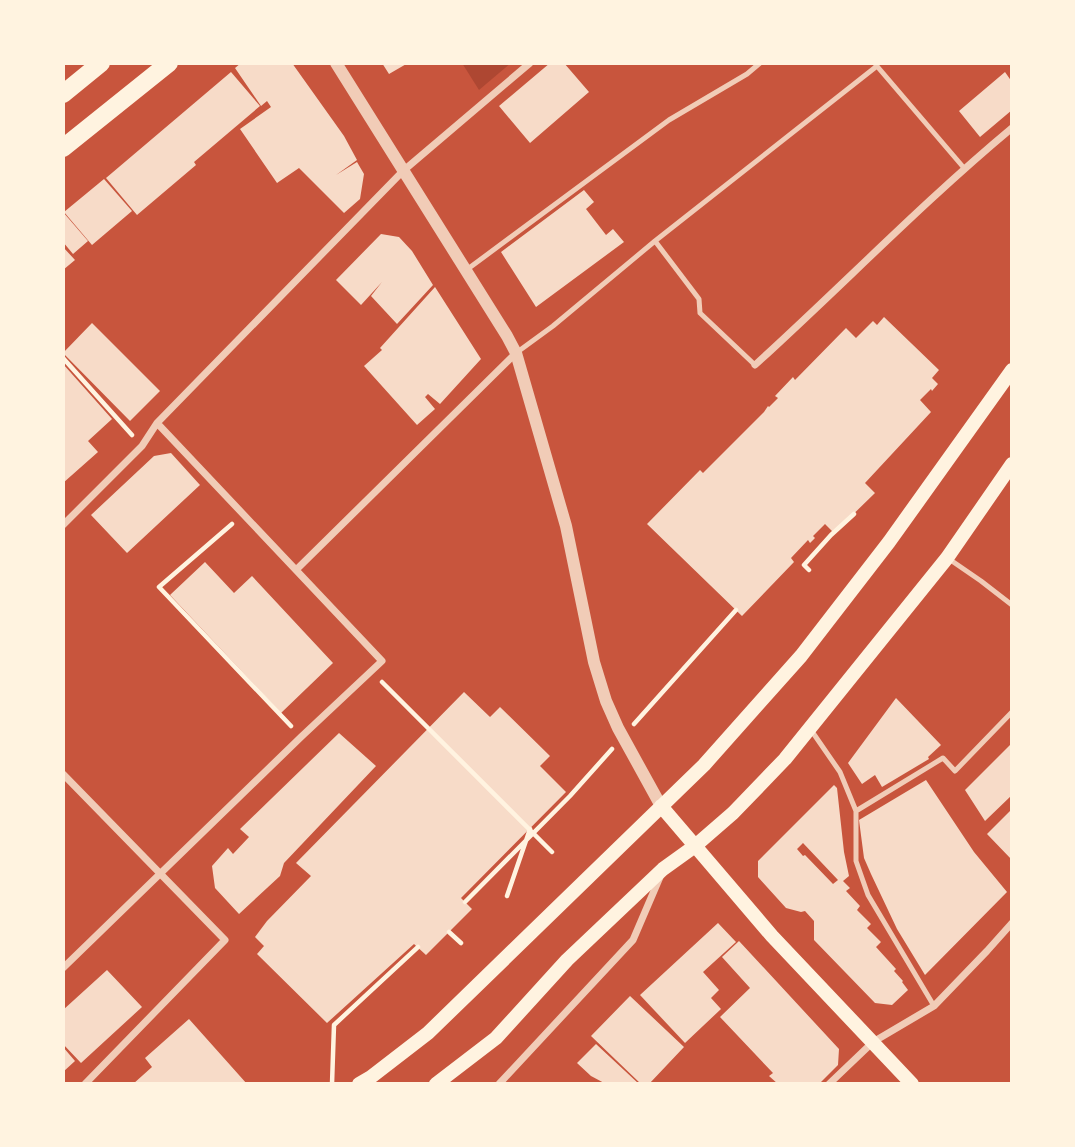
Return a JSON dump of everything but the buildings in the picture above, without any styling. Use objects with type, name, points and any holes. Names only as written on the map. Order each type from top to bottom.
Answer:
[{"type":"main road","points":[[63,94],[101,63]]},
{"type":"main road","points":[[63,148],[169,63]]},
{"type":"main road","points":[[359,1084],[428,1033],[704,765],[801,656],[889,542],[1012,370]]},
{"type":"main road","points":[[436,1084],[496,1038],[568,960],[663,869],[733,813],[785,759],[947,558],[1012,464]]},
{"type":"main road","points":[[661,806],[772,936],[912,1084]]},
{"type":"street","points":[[335,63],[508,336],[516,354],[566,526],[594,662],[606,701],[661,806]]},
{"type":"street","points":[[63,525],[142,446],[178,396],[403,172],[530,63]]},
{"type":"street","points":[[755,365],[964,168],[1012,128]]},
{"type":"street","points":[[296,570],[516,354]]},
{"type":"street","points":[[63,968],[382,661],[157,423]]},
{"type":"street","points":[[63,774],[225,940],[85,1084]]},
{"type":"street","points":[[499,1084],[633,940],[663,869]]},
{"type":"street","points":[[829,1084],[873,1042],[934,1006],[1012,923]]},
{"type":"lane","points":[[465,271],[668,120],[747,74],[760,63]]},
{"type":"lane","points":[[516,354],[875,64],[964,168]]},
{"type":"lane","points":[[654,241],[699,299],[700,313],[755,365]]},
{"type":"lane","points":[[947,558],[1012,605]]},
{"type":"lane","points":[[856,810],[943,758],[955,771],[1012,712]]},
{"type":"lane","points":[[810,729],[840,772],[856,810],[856,861],[868,895],[934,1006]]},
{"type":"path","points":[[63,358],[142,446]]},
{"type":"path","points":[[243,514],[159,587],[301,737]]},
{"type":"path","points":[[809,570],[804,565],[854,514]]},
{"type":"path","points":[[626,734],[736,610]]},
{"type":"path","points":[[371,672],[552,852]]},
{"type":"path","points":[[465,902],[570,796],[616,744]]},
{"type":"path","points":[[507,896],[530,829]]},
{"type":"path","points":[[449,932],[461,943]]},
{"type":"path","points":[[332,1084],[334,1025],[418,947]]},
{"type":"shaded area","points":[[462,63],[511,63],[479,90]]}]
